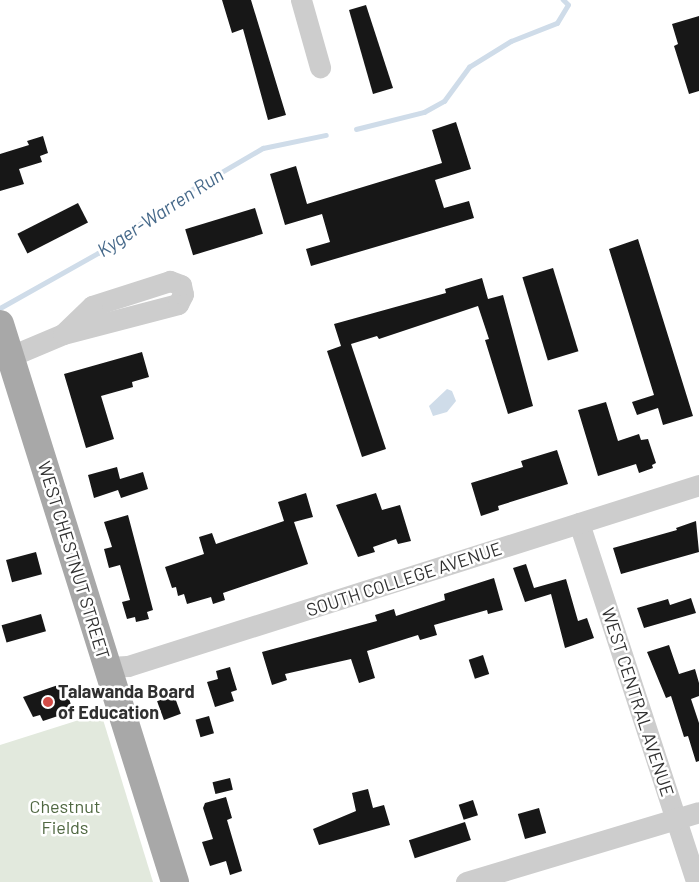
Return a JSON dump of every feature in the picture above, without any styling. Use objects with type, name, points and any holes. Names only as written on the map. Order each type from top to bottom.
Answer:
[{"type":"main road","name":"WEST CHESTNUT STREET","points":[[4,342],[175,882]]},
{"type":"street","points":[[301,0],[320,67]]},
{"type":"street","points":[[4,342],[62,334],[178,304],[183,294],[181,285],[170,281],[92,306],[62,334]]},
{"type":"street","name":"SOUTH COLLEGE AVENUE","points":[[108,667],[128,666],[699,486]]},
{"type":"street","name":"WEST CENTRAL AVENUE","points":[[579,523],[696,882]]},
{"type":"street","points":[[466,882],[699,812]]},
{"type":"green space","name":"Chestnut Fields","points":[[101,713],[153,882],[0,882],[0,745]]},
{"type":"water","points":[[447,389],[452,391],[456,401],[447,412],[433,416],[429,406]]},
{"type":"building","points":[[222,0],[251,0],[286,115],[268,120],[243,29],[232,33]]},
{"type":"building","points":[[366,5],[393,88],[373,94],[349,10]]},
{"type":"building","points":[[699,16],[699,91],[689,94],[674,46],[678,44],[672,24]]},
{"type":"building","points":[[456,122],[471,169],[435,180],[444,208],[469,201],[474,218],[311,266],[306,249],[330,242],[322,214],[285,225],[270,174],[296,166],[307,204],[442,163],[432,130]]},
{"type":"building","points":[[43,136],[48,153],[40,156],[42,162],[19,169],[24,184],[0,191],[0,154],[29,145],[27,141]]},
{"type":"building","points":[[78,203],[88,223],[27,253],[17,234]]},
{"type":"building","points":[[255,208],[263,234],[193,255],[185,229]]},
{"type":"building","points":[[638,239],[693,416],[663,425],[658,408],[637,415],[632,402],[654,395],[609,249]]},
{"type":"building","points":[[553,268],[578,351],[548,361],[522,277]]},
{"type":"building","points":[[482,278],[488,299],[503,295],[533,406],[508,414],[485,340],[489,339],[478,306],[379,339],[377,336],[351,344],[386,449],[362,457],[327,351],[341,346],[334,324],[446,293],[445,289]]},
{"type":"building","points":[[142,352],[149,377],[132,382],[133,387],[101,396],[114,439],[86,448],[64,374]]},
{"type":"building","points":[[606,402],[618,441],[639,434],[641,440],[648,439],[656,463],[652,465],[653,468],[639,473],[636,464],[598,476],[578,410]]},
{"type":"building","points":[[557,450],[568,484],[498,506],[499,510],[481,516],[471,483],[523,467],[521,461]]},
{"type":"building","points":[[117,467],[120,479],[143,472],[148,489],[121,498],[118,490],[94,498],[88,475]]},
{"type":"building","points":[[306,493],[313,517],[294,522],[308,564],[223,593],[225,600],[213,604],[211,597],[187,604],[184,594],[178,596],[176,587],[172,588],[165,567],[204,554],[199,537],[212,533],[216,544],[284,521],[278,502]]},
{"type":"building","points":[[376,493],[382,510],[400,505],[411,541],[398,544],[396,539],[373,547],[375,552],[358,557],[336,505]]},
{"type":"building","points":[[128,515],[153,610],[147,612],[149,619],[136,622],[135,617],[127,619],[122,602],[130,600],[120,565],[109,568],[104,549],[112,547],[104,522]]},
{"type":"building","points":[[696,521],[699,552],[621,574],[613,548],[677,530],[676,528]]},
{"type":"building","points":[[36,552],[42,574],[12,582],[6,560]]},
{"type":"building","points":[[526,564],[534,588],[566,579],[578,621],[587,618],[594,638],[565,648],[551,594],[525,602],[513,568]]},
{"type":"building","points":[[494,578],[503,610],[488,614],[487,610],[434,625],[437,635],[420,640],[418,635],[367,651],[375,678],[359,683],[351,659],[285,674],[287,680],[272,685],[262,652],[377,621],[375,615],[394,609],[396,616],[445,600],[444,594]]},
{"type":"building","points":[[691,598],[696,613],[644,628],[637,608],[668,599],[670,605]]},
{"type":"building","points":[[41,614],[46,631],[7,643],[2,625]]},
{"type":"building","points":[[669,645],[679,674],[695,669],[699,683],[699,696],[691,699],[699,723],[699,761],[696,762],[688,736],[684,737],[671,696],[666,698],[647,652]]},
{"type":"building","points":[[483,655],[489,674],[475,679],[469,660]]},
{"type":"building","points":[[230,667],[237,690],[231,692],[234,701],[215,707],[207,682],[218,679],[216,671]]},
{"type":"building","name":"Talawanda Board of Education","points":[[64,683],[73,711],[43,721],[40,715],[33,717],[23,697]]},
{"type":"building","points":[[174,695],[181,714],[164,720],[157,701]]},
{"type":"building","points":[[209,716],[214,733],[201,737],[196,720]]},
{"type":"building","points":[[230,778],[233,790],[215,794],[213,782]]},
{"type":"building","points":[[368,789],[373,808],[384,805],[390,825],[319,845],[313,829],[356,811],[352,793]]},
{"type":"building","points":[[226,797],[232,818],[227,820],[242,871],[230,875],[226,861],[210,866],[202,842],[213,839],[203,808],[205,803]]},
{"type":"building","points":[[473,800],[478,815],[464,820],[459,805]]},
{"type":"building","points":[[539,808],[546,833],[525,839],[518,814]]},
{"type":"building","points":[[465,822],[471,840],[415,858],[409,840]]},
{"type":"waterway","name":"Kyger-Warren Run","points":[[356,129],[424,112],[444,101],[469,67],[511,41],[557,23],[568,5],[563,0]]},
{"type":"waterway","name":"Kyger-Warren Run","points":[[0,308],[98,253],[179,197],[263,148],[326,135]]},
{"type":"place","name":"Talawanda Board of Education","points":[[48,702]]}]
